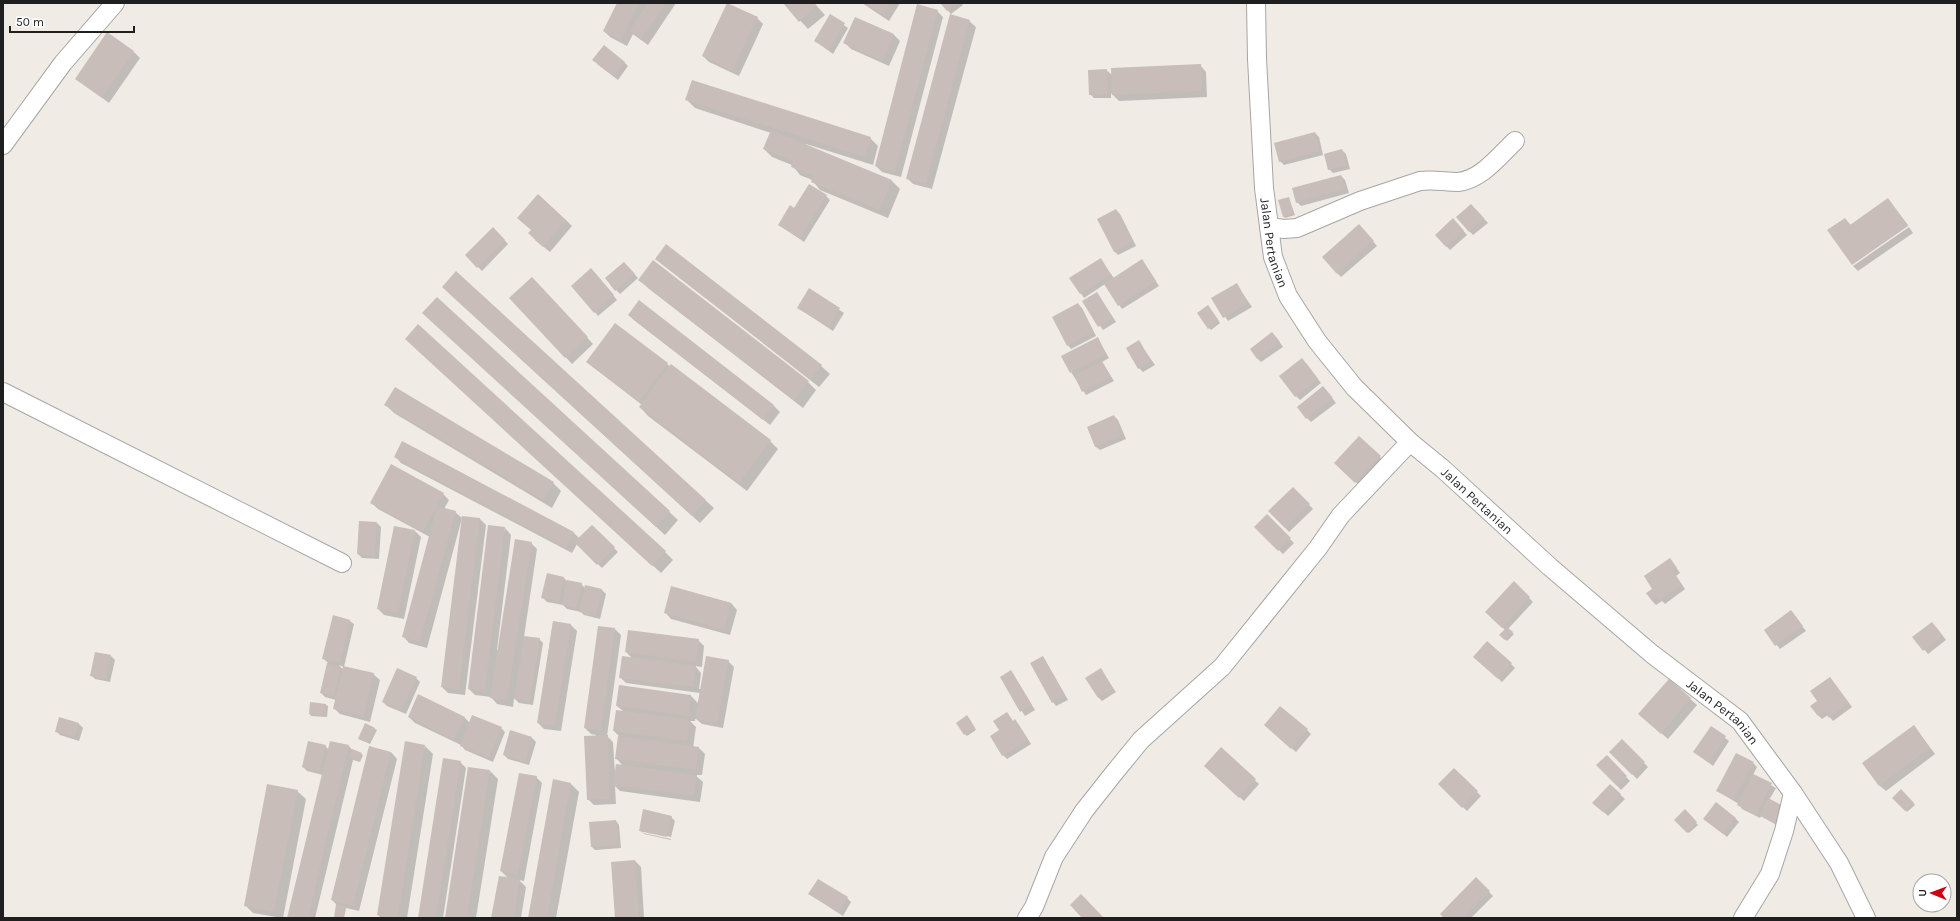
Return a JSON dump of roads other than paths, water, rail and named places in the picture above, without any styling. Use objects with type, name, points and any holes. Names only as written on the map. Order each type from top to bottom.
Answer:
[{"type":"street","points":[[3,144],[62,63],[115,3]]},
{"type":"street","name":"Jalan Pertanian","points":[[1256,3],[1257,59],[1264,181],[1273,257],[1288,296],[1317,341],[1354,387],[1410,442],[1443,469],[1550,567],[1652,654],[1740,721],[1793,793],[1839,863],[1866,918]]},
{"type":"street","points":[[1269,227],[1284,229],[1297,228],[1360,201],[1420,181],[1428,180],[1459,182],[1466,180],[1478,175],[1515,141]]},
{"type":"street","points":[[3,392],[342,563]]},
{"type":"street","points":[[1027,918],[1034,907],[1054,857],[1084,810],[1141,740],[1222,667],[1318,548],[1341,514],[1410,442]]},
{"type":"street","points":[[1743,918],[1770,874],[1784,831],[1793,793]]}]
